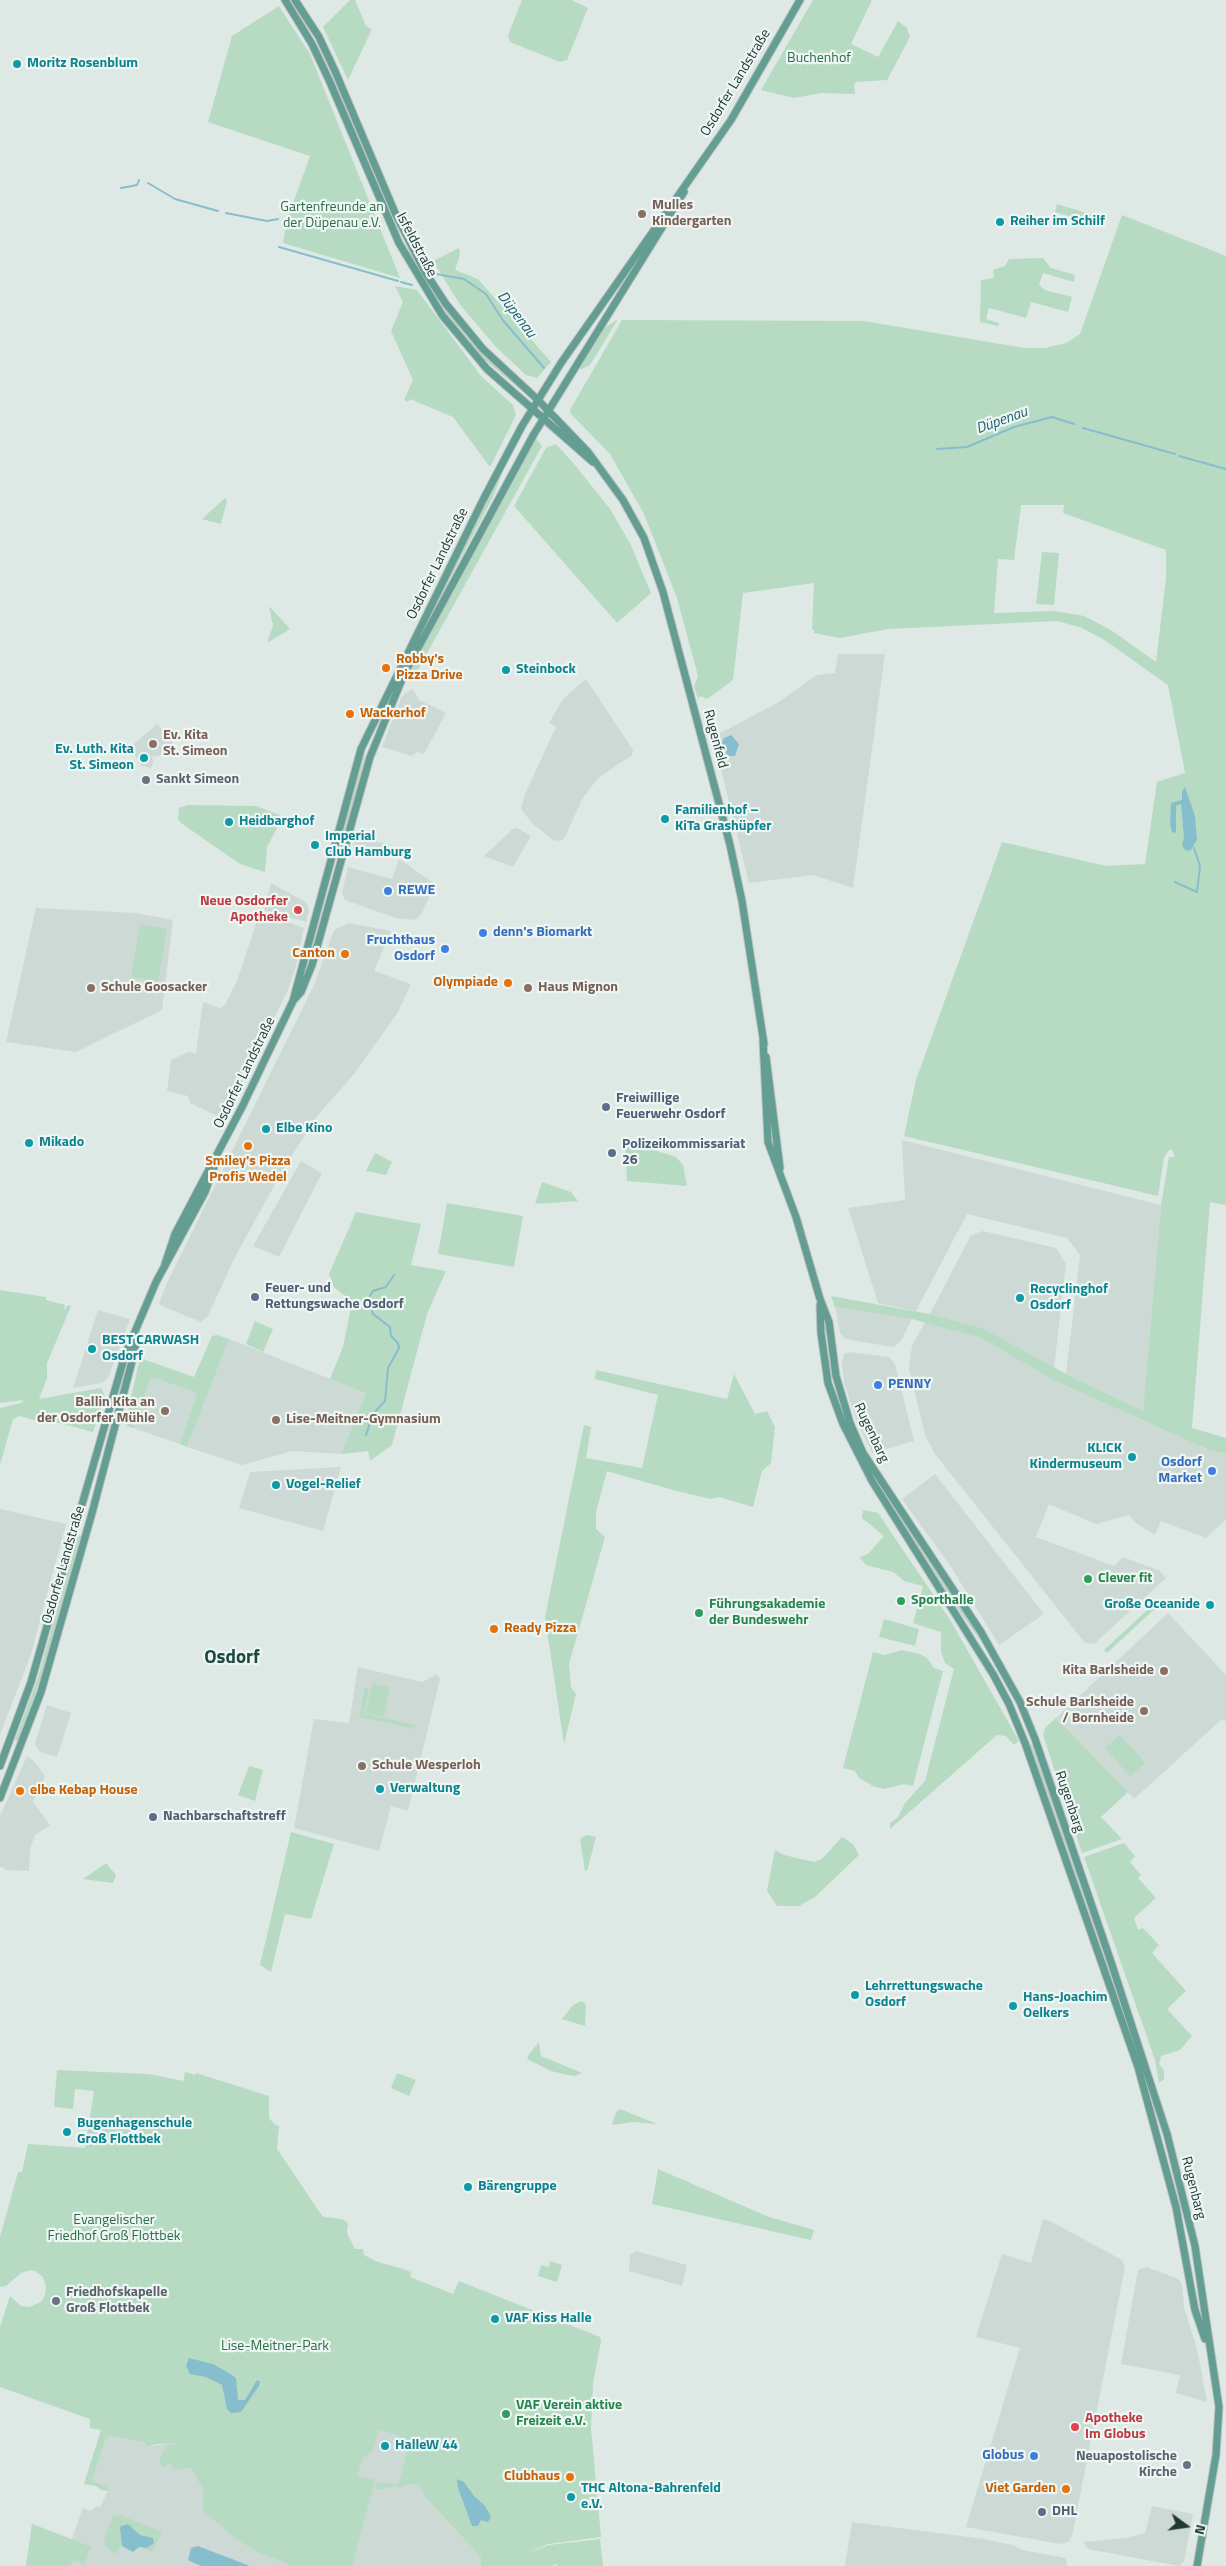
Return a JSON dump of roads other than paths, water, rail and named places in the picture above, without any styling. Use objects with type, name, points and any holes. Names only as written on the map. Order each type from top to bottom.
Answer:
[{"type":"main road","name":"Isfeldstraße","points":[[285,0],[312,44],[325,71],[388,218],[414,272],[442,315],[486,369],[543,419]]},
{"type":"main road","name":"Isfeldstraße","points":[[295,0],[319,37],[396,216],[425,272],[465,328],[494,359],[548,410]]},
{"type":"main road","name":"Osdorfer Landstraße","points":[[293,1001],[357,762],[380,708],[487,493],[532,409],[664,213],[691,178],[730,120],[800,0]]},
{"type":"main road","name":"Osdorfer Landstraße","points":[[0,1766],[32,1682],[119,1373],[165,1264],[175,1234],[218,1155],[293,1001],[305,982],[322,934],[377,736],[405,672],[548,410],[675,210],[691,178]]},
{"type":"main road","name":"Rugenfeld","points":[[548,410],[582,445],[615,488],[637,526],[664,592],[738,876],[774,1115]]},
{"type":"main road","name":"Rugenfeld","points":[[543,419],[585,457],[594,462]]},
{"type":"main road","points":[[377,736],[380,708]]},
{"type":"main road","name":"Rugenfeld","points":[[763,1040],[765,1116]]},
{"type":"main road","name":"Rugenbarg","points":[[774,1115],[781,1174]]},
{"type":"main road","name":"Rugenbarg","points":[[765,1116],[769,1150],[781,1174],[829,1322],[836,1376],[843,1404],[863,1453],[981,1632],[1025,1718],[1145,2063],[1166,2134],[1195,2246],[1219,2422],[1216,2455],[1197,2566]]},
{"type":"main road","name":"Rugenbarg","points":[[820,1299],[823,1356],[828,1383],[842,1424],[857,1456],[1009,1704],[1020,1730],[1138,2066],[1176,2207],[1196,2310],[1208,2349]]},
{"type":"main road","name":"Osdorfer Landstraße","points":[[0,1798],[27,1731],[50,1659],[135,1350],[136,1333]]},
{"type":"main road","points":[[1009,1704],[1025,1718],[1020,1730]]},
{"type":"water","points":[[731,735],[739,744],[735,756],[728,756],[721,744],[724,738]]},
{"type":"water","points":[[1185,787],[1195,816],[1197,840],[1190,851],[1185,850],[1182,845],[1184,838],[1181,804],[1176,806],[1176,833],[1172,832],[1170,824],[1171,803],[1182,800],[1182,792]]},
{"type":"water","points":[[189,2358],[213,2364],[236,2378],[238,2400],[245,2400],[257,2380],[260,2382],[259,2386],[241,2412],[231,2413],[227,2409],[222,2385],[206,2377],[190,2374],[186,2366]]},
{"type":"water","points":[[457,2479],[464,2482],[474,2496],[485,2506],[491,2517],[488,2522],[481,2520],[478,2526],[472,2526],[458,2488]]},
{"type":"water","points":[[128,2524],[140,2535],[153,2538],[154,2543],[147,2548],[139,2547],[133,2552],[122,2546],[120,2528]]},
{"type":"water","points":[[198,2546],[250,2566],[202,2566],[196,2564],[188,2560],[191,2548]]},
{"type":"waterway","name":"Düpenau","points":[[121,188],[137,185],[139,180]]},
{"type":"waterway","name":"Düpenau","points":[[148,183],[175,199],[218,211]]},
{"type":"waterway","name":"Düpenau","points":[[226,213],[267,221],[278,219]]},
{"type":"waterway","name":"Düpenau","points":[[279,247],[398,281]]},
{"type":"waterway","name":"Düpenau","points":[[436,274],[464,279],[486,294],[502,319],[544,368]]},
{"type":"waterway","name":"Düpenau","points":[[401,282],[412,285]]},
{"type":"waterway","name":"Düpenau","points":[[937,449],[967,447],[1014,427],[1052,417],[1074,424]]},
{"type":"waterway","name":"Düpenau","points":[[1083,428],[1175,454]]},
{"type":"waterway","name":"Düpenau","points":[[1179,456],[1226,469]]},
{"type":"waterway","points":[[1175,882],[1197,892],[1200,866],[1194,848]]},
{"type":"waterway","points":[[370,1296],[373,1291],[386,1287],[394,1275]]},
{"type":"waterway","points":[[366,1435],[373,1414],[385,1401],[388,1368],[399,1348],[398,1343],[391,1336],[390,1327],[373,1314],[369,1299]]},
{"type":"place","name":"Moritz Rosenblum","points":[[17,64]]},
{"type":"place","name":"Mulles Kindergarten","points":[[642,214]]},
{"type":"place","name":"Reiher im Schilf","points":[[1000,222]]},
{"type":"place","name":"Robby's Pizza Drive","points":[[386,668]]},
{"type":"place","name":"Steinbock","points":[[506,670]]},
{"type":"place","name":"Wackerhof","points":[[350,714]]},
{"type":"place","name":"Ev. Kita St. Simeon","points":[[153,744]]},
{"type":"place","name":"Ev. Luth. Kita St. Simeon","points":[[144,758]]},
{"type":"place","name":"Sankt Simeon","points":[[146,780]]},
{"type":"place","name":"Familienhof – KiTa Grashüpfer","points":[[665,819]]},
{"type":"place","name":"Heidbarghof","points":[[229,822]]},
{"type":"place","name":"Imperial Club Hamburg","points":[[315,845]]},
{"type":"place","name":"REWE","points":[[388,891]]},
{"type":"place","name":"Neue Osdorfer Apotheke","points":[[298,910]]},
{"type":"place","name":"denn's Biomarkt","points":[[483,933]]},
{"type":"place","name":"Fruchthaus Osdorf","points":[[445,949]]},
{"type":"place","name":"Canton","points":[[345,954]]},
{"type":"place","name":"Olympiade","points":[[508,983]]},
{"type":"place","name":"Schule Goosacker","points":[[91,988]]},
{"type":"place","name":"Haus Mignon","points":[[528,988]]},
{"type":"place","name":"Freiwillige Feuerwehr Osdorf","points":[[606,1107]]},
{"type":"place","name":"Elbe Kino","points":[[266,1129]]},
{"type":"place","name":"Mikado","points":[[29,1143]]},
{"type":"place","name":"Smiley's Pizza Profis Wedel","points":[[248,1146]]},
{"type":"place","name":"Polizeikommissariat 26","points":[[612,1153]]},
{"type":"place","name":"Feuer- und Rettungswache Osdorf","points":[[255,1297]]},
{"type":"place","name":"Recyclinghof Osdorf","points":[[1020,1298]]},
{"type":"place","name":"BEST CARWASH Osdorf","points":[[92,1349]]},
{"type":"place","name":"PENNY","points":[[878,1385]]},
{"type":"place","name":"Ballin Kita an der Osdorfer Mühle","points":[[165,1411]]},
{"type":"place","name":"Lise-Meitner-Gymnasium","points":[[276,1420]]},
{"type":"place","name":"KL!CK Kindermuseum","points":[[1132,1457]]},
{"type":"place","name":"Osdorf Market","points":[[1212,1471]]},
{"type":"place","name":"Vogel-Relief","points":[[276,1485]]},
{"type":"place","name":"Clever fit","points":[[1088,1579]]},
{"type":"place","name":"Sporthalle","points":[[901,1601]]},
{"type":"place","name":"Große Oceanide","points":[[1210,1605]]},
{"type":"place","name":"Führungsakademie der Bundeswehr","points":[[699,1613]]},
{"type":"place","name":"Ready Pizza","points":[[494,1629]]},
{"type":"place","name":"Kita Barlsheide","points":[[1164,1671]]},
{"type":"place","name":"Schule Barlsheide / Bornheide","points":[[1144,1711]]},
{"type":"place","name":"Schule Wesperloh","points":[[362,1766]]},
{"type":"place","name":"Verwaltung","points":[[380,1789]]},
{"type":"place","name":"elbe Kebap House","points":[[20,1791]]},
{"type":"place","name":"Nachbarschaftstreff","points":[[153,1817]]},
{"type":"place","name":"Lehrrettungswache Osdorf","points":[[855,1995]]},
{"type":"place","name":"Hans-Joachim Oelkers","points":[[1013,2006]]},
{"type":"place","name":"Bugenhagenschule Groß Flottbek","points":[[67,2132]]},
{"type":"place","name":"Bärengruppe","points":[[468,2187]]},
{"type":"place","name":"Friedhofskapelle Groß Flottbek","points":[[56,2301]]},
{"type":"place","name":"VAF Kiss Halle","points":[[495,2319]]},
{"type":"place","name":"VAF Verein aktive Freizeit e.V.","points":[[506,2414]]},
{"type":"place","name":"Apotheke Im Globus","points":[[1075,2427]]},
{"type":"place","name":"HalleW 44","points":[[385,2446]]},
{"type":"place","name":"Globus","points":[[1034,2456]]},
{"type":"place","name":"Neuapostolische Kirche","points":[[1187,2465]]},
{"type":"place","name":"Clubhaus","points":[[570,2477]]},
{"type":"place","name":"Viet Garden","points":[[1066,2489]]},
{"type":"place","name":"THC Altona-Bahrenfeld e.V.","points":[[571,2497]]},
{"type":"place","name":"DHL","points":[[1042,2512]]},
{"type":"district","name":"Osdorf","points":[[232,1658]]},
{"type":"park label","name":"Buchenhof","points":[[819,59]]},
{"type":"park label","name":"Gartenfreunde an der Düpenau e.V.","points":[[332,216]]},
{"type":"park label","name":"Evangelischer Friedhof Groß Flottbek","points":[[114,2230]]},
{"type":"park label","name":"Lise-Meitner-Park","points":[[275,2347]]}]
